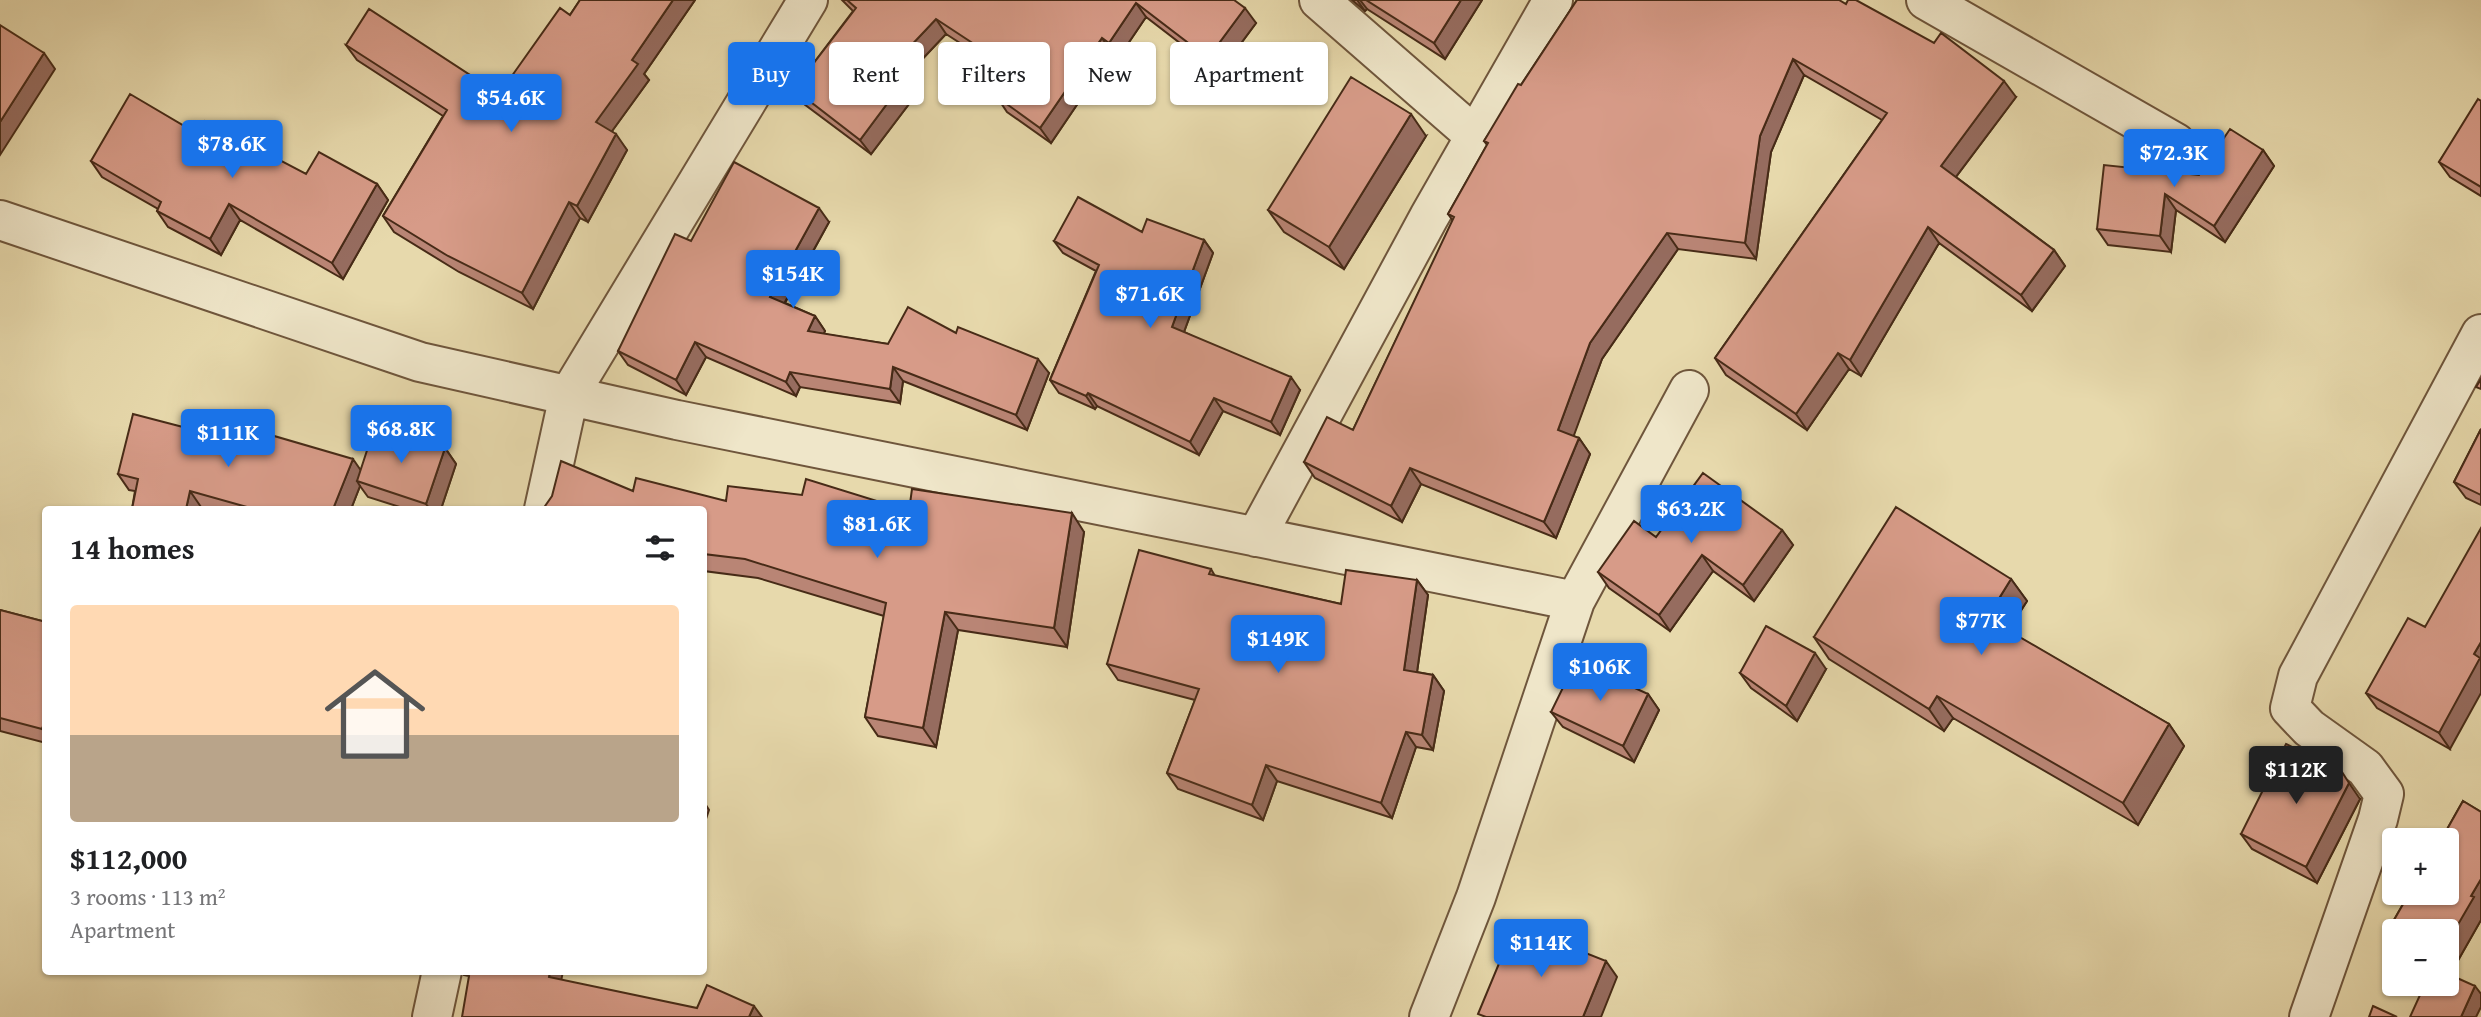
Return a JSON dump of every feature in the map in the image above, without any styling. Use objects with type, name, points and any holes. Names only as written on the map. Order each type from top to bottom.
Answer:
[{"type":"street","points":[[545,506],[569,396],[808,0]]},
{"type":"street","points":[[1319,0],[1475,136]]},
{"type":"street","points":[[1255,537],[1475,136],[1553,0]]},
{"type":"street","points":[[1926,0],[2176,144]]},
{"type":"street","points":[[0,220],[419,362],[690,423],[1575,601]]},
{"type":"street","points":[[2309,1017],[2378,819],[2384,794],[2365,768],[2309,727],[2290,708],[2298,676],[2481,334]]},
{"type":"street","points":[[1429,1017],[1476,897],[1575,601],[1689,390]]},
{"type":"street","points":[[432,1017],[441,975]]},
{"type":"building","points":[[580,0],[673,0],[632,60],[638,64],[596,122],[616,134],[577,206],[569,202],[522,293],[448,256],[383,216],[447,110],[346,45],[369,9],[481,82],[485,76],[504,87],[560,8],[570,15]]},
{"type":"building","points":[[847,0],[1234,0],[1245,8],[1220,42],[1187,42],[1136,3],[1110,42],[1102,38],[1099,42],[1064,42],[1064,93],[1040,128],[1008,105],[1050,105],[1050,42],[971,42],[936,19],[914,42],[830,42],[856,8]]},
{"type":"building","points":[[1366,0],[1461,0],[1434,43]]},
{"type":"building","points":[[1577,0],[1839,0],[1846,4],[1848,0],[1856,0],[1934,43],[1941,33],[2004,81],[1941,166],[2054,250],[2021,295],[1928,227],[1850,360],[1838,353],[1796,414],[1715,358],[1887,113],[1793,59],[1760,136],[1745,243],[1667,233],[1590,343],[1558,430],[1579,438],[1544,522],[1410,468],[1391,506],[1304,462],[1327,417],[1353,430],[1454,217],[1448,214],[1488,143],[1484,141],[1518,84],[1521,85]]},
{"type":"building","points":[[0,25],[44,53],[0,122]]},
{"type":"building","points":[[829,43],[829,105],[886,105],[860,140],[815,105],[815,62]]},
{"type":"building","points":[[1351,77],[1411,114],[1329,247],[1268,210]]},
{"type":"building","points":[[130,94],[198,134],[205,121],[306,174],[319,152],[377,184],[332,263],[229,204],[210,239],[157,211],[161,202],[91,161]]},
{"type":"building","points":[[2478,99],[2481,101],[2481,187],[2439,162]]},
{"type":"building","points":[[2230,129],[2263,150],[2214,226],[2165,194],[2160,236],[2097,229],[2104,165],[2199,175]]},
{"type":"building","points":[[734,162],[819,208],[770,297],[815,316],[808,331],[888,344],[908,307],[956,333],[958,327],[1038,359],[1016,415],[893,367],[890,389],[790,372],[786,382],[695,342],[676,380],[618,351],[675,234],[691,241]]},
{"type":"building","points":[[1078,197],[1142,232],[1147,219],[1204,240],[1172,327],[1291,377],[1271,422],[1214,398],[1190,442],[1088,393],[1086,396],[1050,380],[1099,265],[1054,241]]},
{"type":"building","points":[[133,414],[229,439],[233,424],[353,459],[334,506],[243,506],[190,491],[187,506],[133,506],[138,479],[118,474]]},
{"type":"building","points":[[375,426],[445,448],[426,504],[357,481]]},
{"type":"building","points":[[2481,429],[2481,495],[2454,482]]},
{"type":"building","points":[[561,461],[633,491],[636,478],[726,501],[728,486],[802,495],[806,479],[909,511],[912,489],[1072,513],[1054,628],[945,612],[923,728],[865,717],[886,603],[745,559],[707,554],[707,506],[545,506],[552,496]]},
{"type":"building","points":[[1703,473],[1782,530],[1743,585],[1702,555],[1659,615],[1598,572],[1634,521],[1656,537]]},
{"type":"building","points":[[1896,507],[2011,579],[1987,618],[2169,724],[2123,803],[1937,696],[1929,709],[1814,637]]},
{"type":"building","points":[[2481,528],[2481,642],[2474,654],[2480,658],[2439,733],[2366,693],[2408,618],[2425,627]]},
{"type":"building","points":[[1139,550],[1211,569],[1209,574],[1341,604],[1346,570],[1417,580],[1404,670],[1433,675],[1422,735],[1406,732],[1381,803],[1266,765],[1252,805],[1167,773],[1199,689],[1107,664]]},
{"type":"building","points":[[0,610],[42,621],[42,729],[0,718]]},
{"type":"building","points":[[1766,626],[1815,653],[1786,706],[1740,673]]},
{"type":"building","points":[[1576,661],[1648,694],[1623,746],[1551,712]]},
{"type":"building","points":[[2286,744],[2342,772],[2349,783],[2306,867],[2241,834]]},
{"type":"building","points":[[2463,801],[2481,812],[2481,879],[2459,923],[2459,919],[2395,919],[2403,905],[2459,905],[2459,828],[2448,828]]},
{"type":"building","points":[[1515,925],[1606,961],[1583,1017],[1486,1017],[1478,1014]]},
{"type":"building","points":[[464,975],[549,975],[697,1008],[707,985],[754,1006],[749,1017],[462,1017],[469,976]]},
{"type":"building","points":[[2459,979],[2475,986],[2461,1017],[2410,1017],[2420,996],[2459,996]]},
{"type":"building","points":[[2373,1006],[2397,1017],[2369,1017]]}]
